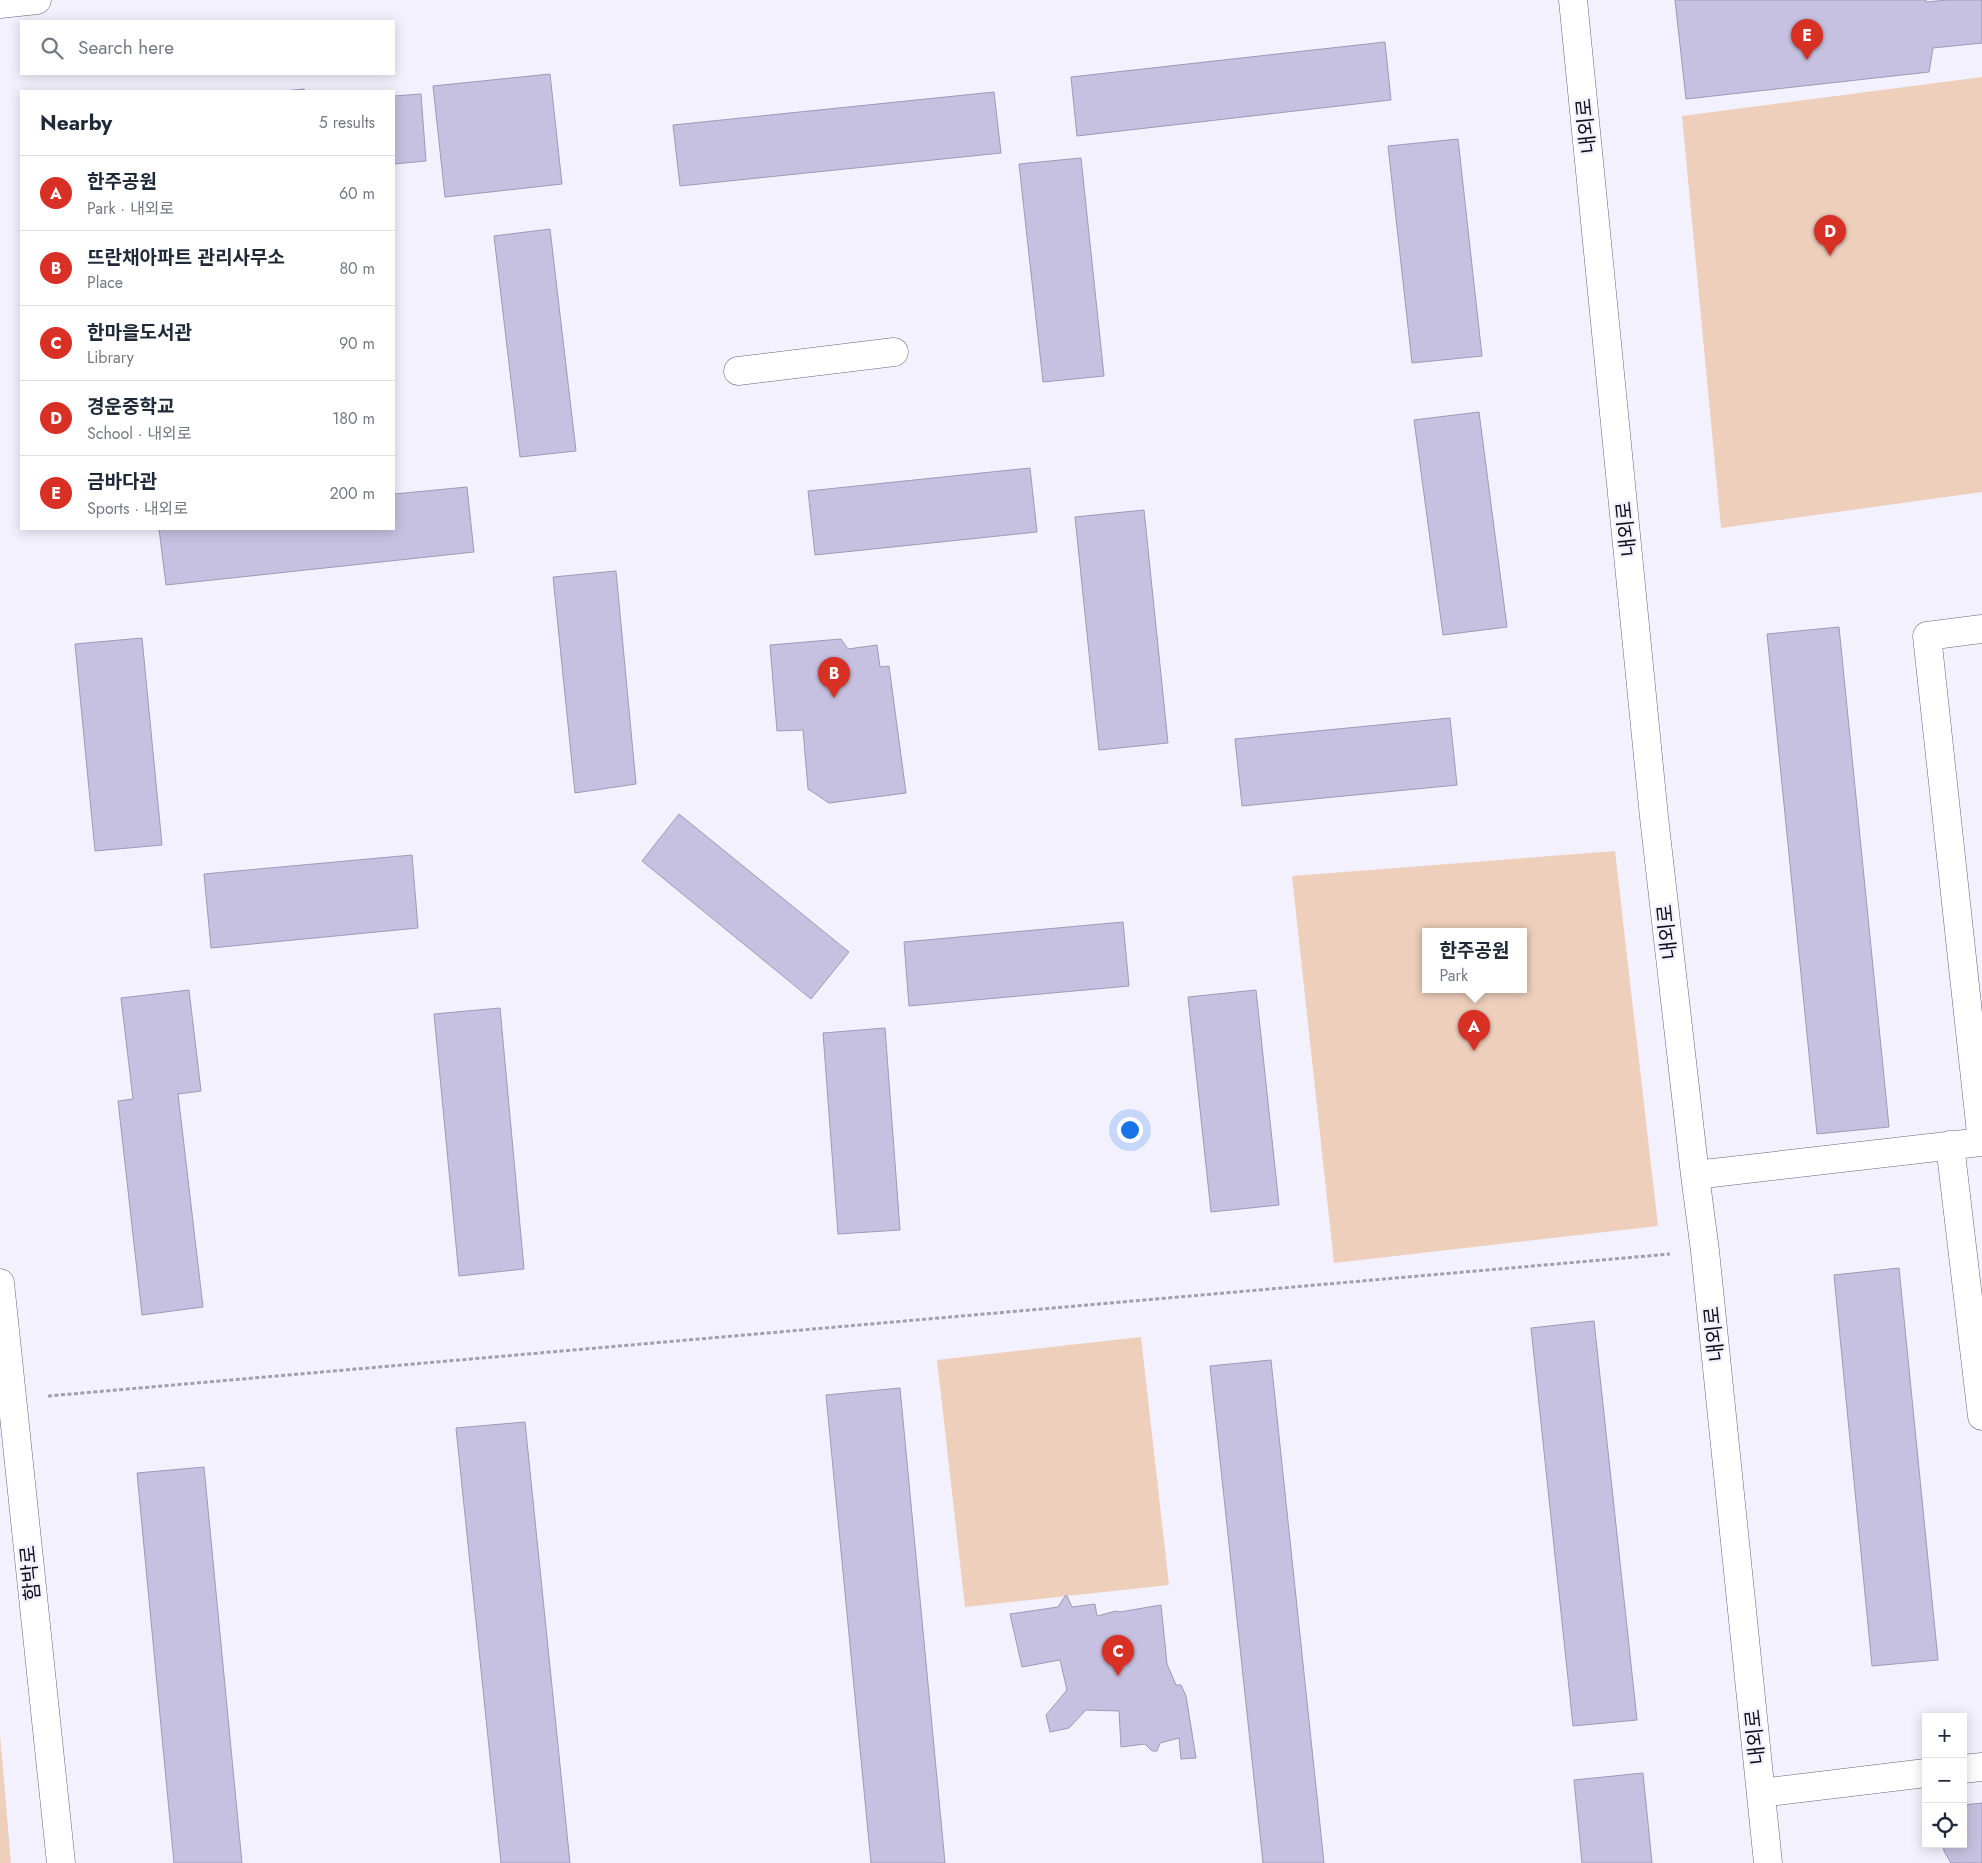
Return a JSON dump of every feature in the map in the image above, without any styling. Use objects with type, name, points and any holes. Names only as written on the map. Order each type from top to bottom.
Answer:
[{"type":"street","points":[[0,4],[37,0]]},
{"type":"street","name":"내외로","points":[[1573,0],[1654,817],[1705,1251],[1768,1863]]},
{"type":"street","points":[[738,371],[894,352]]},
{"type":"street","points":[[1695,1176],[1982,1142],[1927,636],[1982,629]]},
{"type":"street","points":[[1950,1146],[1982,1416]]},
{"type":"street","name":"함박로","points":[[0,1283],[61,1863]]},
{"type":"street","points":[[1967,1769],[1982,1767]]},
{"type":"street","points":[[1760,1792],[1922,1774]]},
{"type":"path","points":[[12,1399],[1705,1251]]},
{"type":"shaded area","points":[[1982,77],[1982,492],[1721,528],[1682,116]]},
{"type":"shaded area","points":[[1615,851],[1658,1226],[1334,1263],[1292,876]]},
{"type":"shaded area","points":[[1141,1337],[1169,1585],[965,1607],[937,1360]]},
{"type":"shaded area","points":[[0,1734],[11,1863],[0,1863]]},
{"type":"building","points":[[1675,0],[1926,0],[1926,2],[1982,0],[1982,43],[1933,48],[1929,72],[1686,99]]},
{"type":"building","points":[[1385,42],[1391,100],[1077,136],[1071,77]]},
{"type":"building","points":[[550,74],[562,184],[445,197],[433,86]]},
{"type":"building","points":[[994,92],[1001,153],[680,186],[673,125]]},
{"type":"building","points":[[421,94],[426,161],[395,164],[395,96]]},
{"type":"building","points":[[1458,139],[1482,356],[1412,363],[1388,146]]},
{"type":"building","points":[[1081,158],[1104,376],[1043,382],[1019,164]]},
{"type":"building","points":[[550,229],[576,451],[520,457],[494,236]]},
{"type":"building","points":[[1479,412],[1507,627],[1443,635],[1414,420]]},
{"type":"building","points":[[1030,468],[1037,532],[815,555],[808,491]]},
{"type":"building","points":[[467,487],[474,552],[166,585],[159,530],[395,530],[395,494]]},
{"type":"building","points":[[1144,510],[1168,743],[1099,750],[1075,517]]},
{"type":"building","points":[[616,571],[636,784],[575,793],[553,577]]},
{"type":"building","points":[[1839,627],[1889,1127],[1817,1134],[1767,634]]},
{"type":"building","points":[[142,638],[162,845],[95,851],[75,644]]},
{"type":"building","points":[[841,639],[848,649],[877,645],[880,667],[889,666],[906,793],[829,803],[808,789],[803,730],[777,731],[770,645]]},
{"type":"building","points":[[1450,718],[1457,785],[1242,806],[1235,739]]},
{"type":"building","points":[[679,814],[849,952],[811,999],[642,861]]},
{"type":"building","points":[[412,855],[418,928],[211,948],[204,874]]},
{"type":"building","points":[[1123,922],[1129,986],[909,1006],[904,942]]},
{"type":"building","points":[[189,990],[201,1091],[178,1094],[203,1307],[142,1315],[118,1101],[133,1099],[121,998]]},
{"type":"building","points":[[1256,990],[1279,1205],[1211,1212],[1188,997]]},
{"type":"building","points":[[500,1008],[524,1269],[459,1276],[434,1014]]},
{"type":"building","points":[[885,1028],[900,1230],[838,1234],[823,1033]]},
{"type":"building","points":[[1899,1268],[1938,1660],[1872,1666],[1834,1275]]},
{"type":"building","points":[[1594,1321],[1637,1720],[1573,1726],[1531,1328]]},
{"type":"building","points":[[1271,1360],[1324,1863],[1263,1863],[1210,1366]]},
{"type":"building","points":[[900,1388],[945,1863],[871,1863],[826,1395]]},
{"type":"building","points":[[525,1422],[570,1863],[501,1863],[456,1428]]},
{"type":"building","points":[[204,1467],[242,1863],[174,1863],[137,1473]]},
{"type":"building","points":[[1065,1596],[1067,1596],[1072,1607],[1095,1604],[1097,1616],[1116,1611],[1120,1612],[1161,1605],[1167,1664],[1176,1685],[1181,1685],[1186,1696],[1196,1758],[1181,1759],[1179,1738],[1160,1743],[1157,1751],[1152,1751],[1145,1744],[1121,1747],[1119,1711],[1086,1710],[1069,1728],[1050,1732],[1046,1715],[1067,1690],[1060,1660],[1022,1667],[1010,1614],[1058,1607]]},
{"type":"building","points":[[1643,1773],[1652,1863],[1582,1863],[1574,1780]]},
{"type":"building","points":[[1982,1803],[1982,1863],[1951,1863],[1944,1848],[1967,1848],[1967,1805]]},
{"type":"place","name":"금바다관","points":[[1807,60]]},
{"type":"place","name":"경운중학교","points":[[1830,256]]},
{"type":"place","name":"뜨란채아파트 관리사무소","points":[[834,698]]},
{"type":"place","name":"한주공원","points":[[1474,1051]]},
{"type":"place","name":"한마을도서관","points":[[1118,1676]]}]
